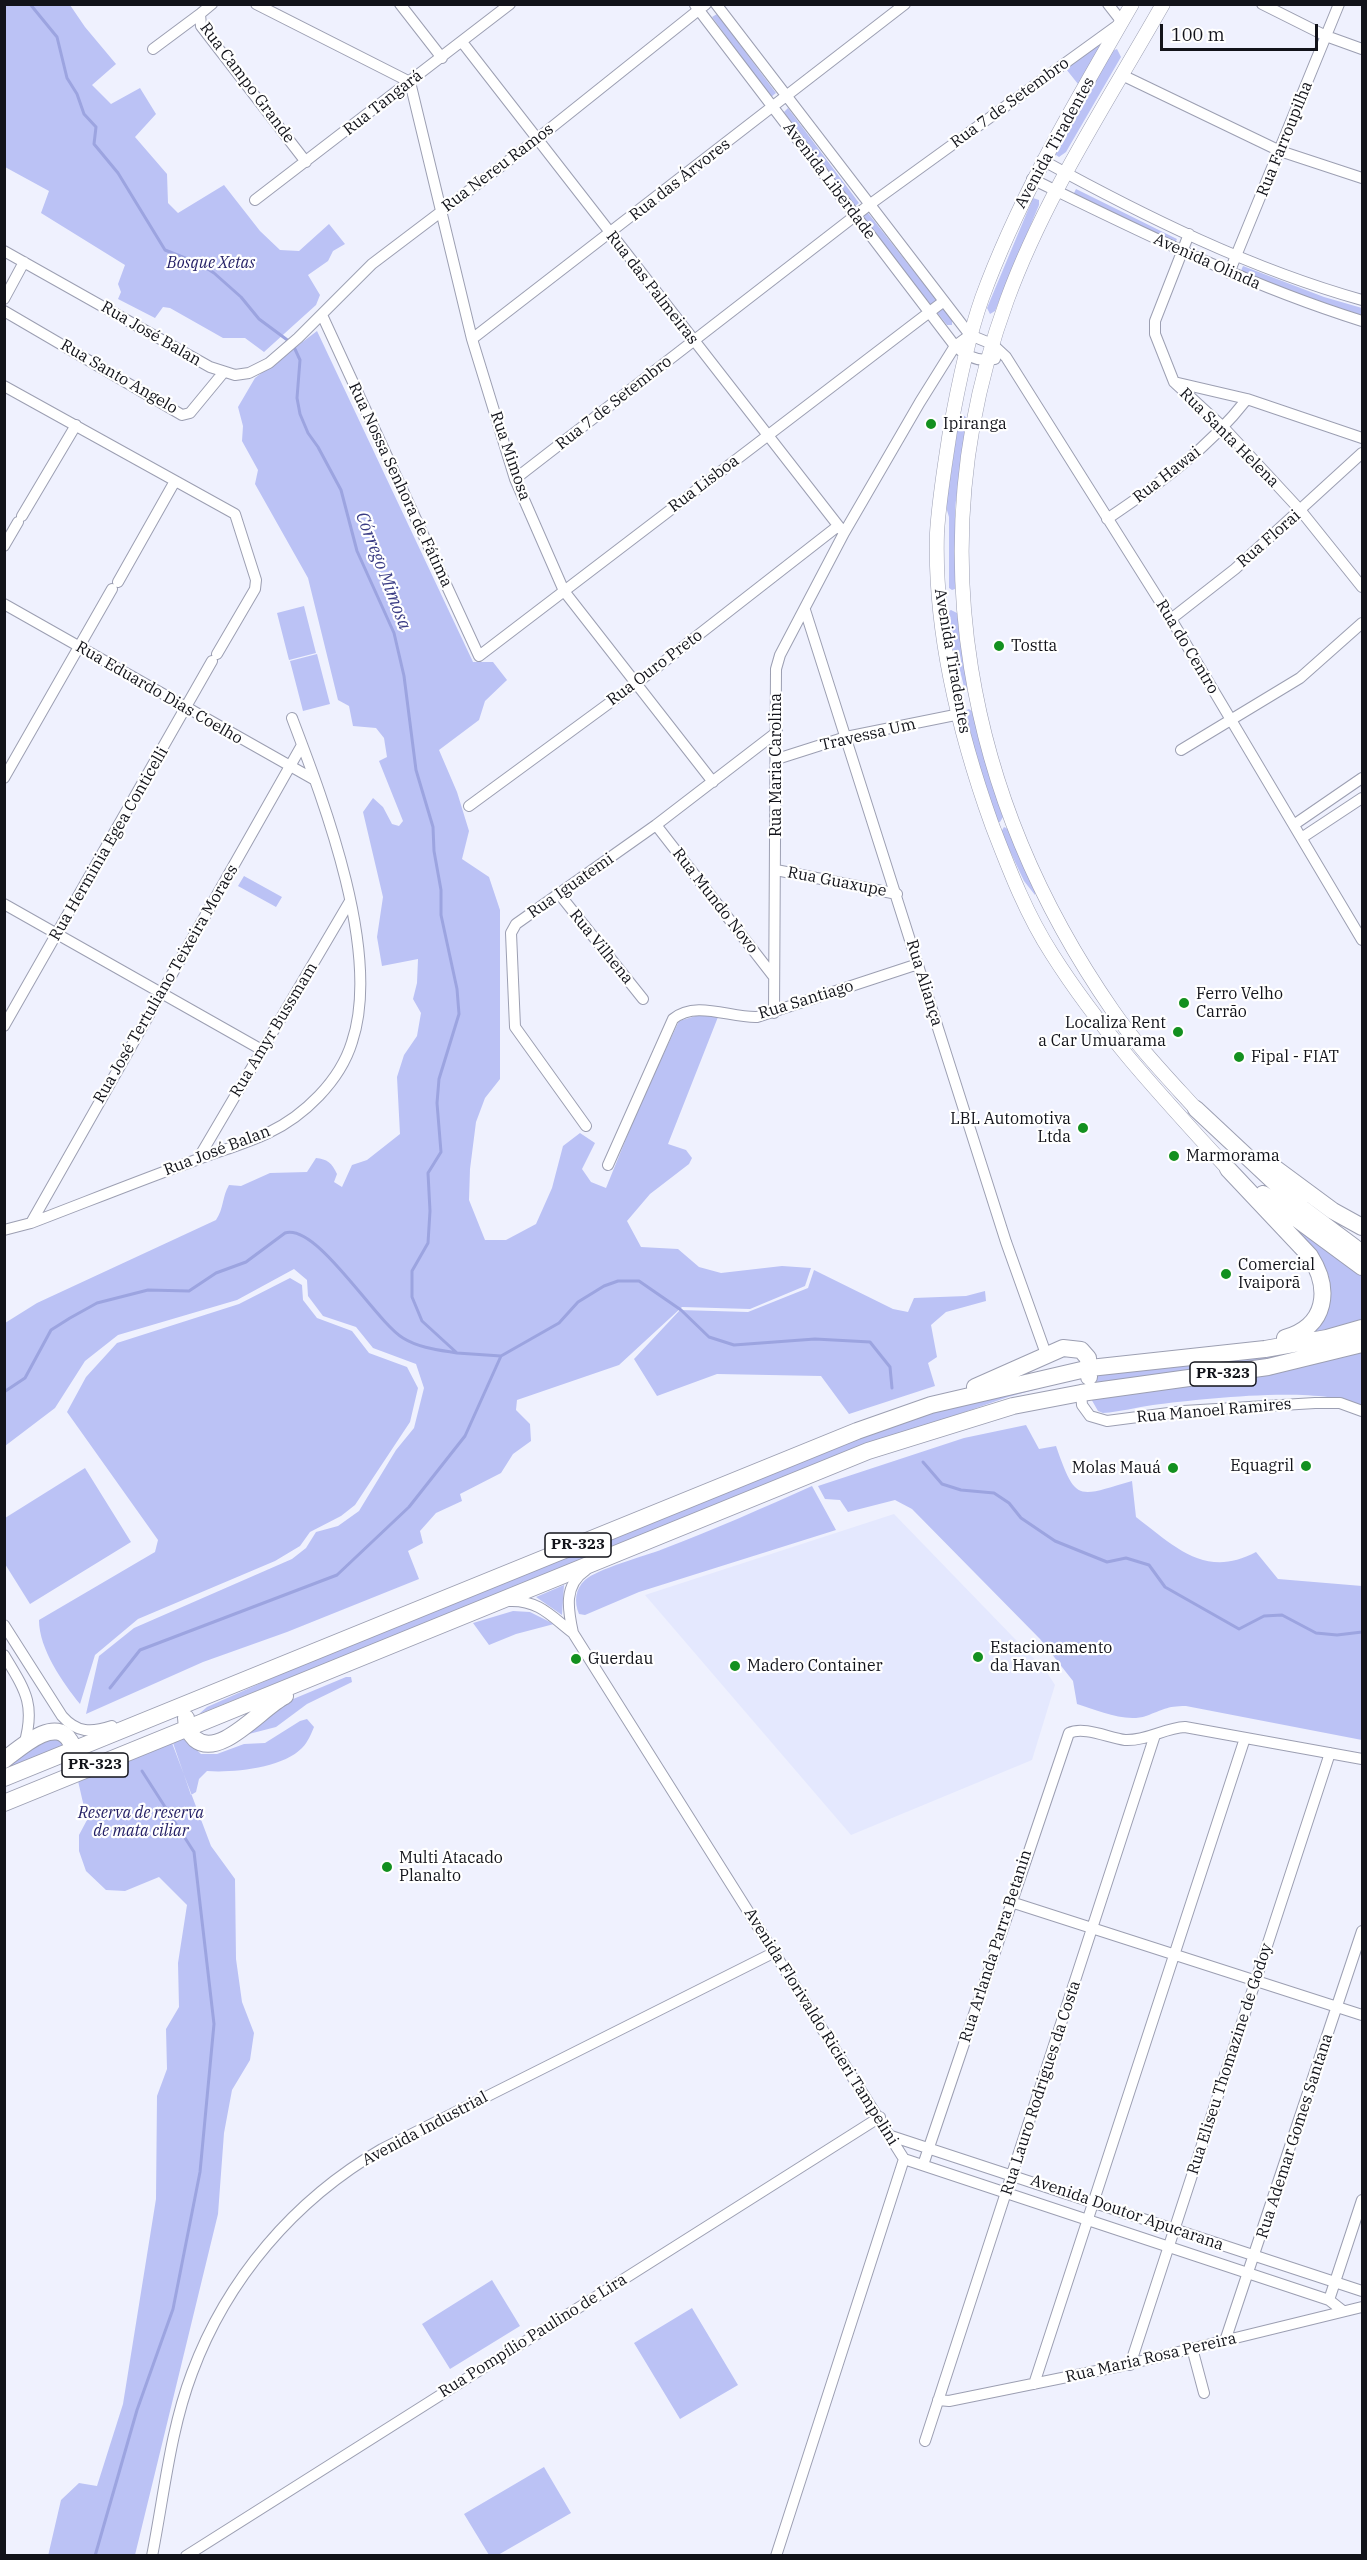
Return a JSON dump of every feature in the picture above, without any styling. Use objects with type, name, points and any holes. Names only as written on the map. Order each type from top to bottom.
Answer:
[{"type":"highway","points":[[1196,1109],[1314,1198],[1362,1227]]},
{"type":"highway","points":[[1196,1109],[1304,1209],[1362,1253]]},
{"type":"highway","points":[[1228,1169],[1362,1267]]},
{"type":"highway","points":[[1212,1354],[1300,1334],[1316,1319],[1323,1302],[1320,1272],[1310,1256],[1228,1169]]},
{"type":"highway","name":"PR-323","points":[[4,1778],[857,1431],[931,1406],[1086,1380],[1212,1354],[1265,1349],[1327,1338],[1362,1328]]},
{"type":"highway","name":"PR-323","points":[[4,1801],[868,1451],[1013,1406],[1086,1380],[1268,1367],[1362,1344]]},
{"type":"highway","points":[[931,1406],[1062,1348],[1072,1347],[1081,1350],[1088,1358],[1086,1380]]},
{"type":"highway","points":[[224,1689],[193,1708],[186,1719],[186,1727],[196,1740],[206,1744],[222,1742],[277,1699],[326,1676],[332,1669]]},
{"type":"highway","points":[[4,1760],[34,1737],[55,1732],[67,1736],[74,1749],[74,1756],[66,1765],[4,1801]]},
{"type":"main road","name":"Avenida Tiradentes","points":[[1132,4],[1032,179],[1011,225],[970,335],[960,351],[939,512],[940,600],[958,707],[972,767],[1026,909],[1038,932],[1082,999],[1125,1056],[1228,1169]]},
{"type":"main road","name":"Avenida Tiradentes","points":[[1163,4],[1124,76],[1056,190],[1008,297],[992,344],[964,488],[961,525],[963,599],[976,696],[987,751],[1013,820],[1068,940],[1104,997],[1139,1046],[1196,1109]]},
{"type":"main road","points":[[940,600],[963,599]]},
{"type":"main road","points":[[958,707],[976,696]]},
{"type":"main road","points":[[994,828],[1013,820]]},
{"type":"main road","points":[[1125,1056],[1139,1046]]},
{"type":"street","points":[[256,4],[410,82]]},
{"type":"street","points":[[400,4],[441,58]]},
{"type":"street","name":"Rua Tangará","points":[[255,200],[510,4]]},
{"type":"street","name":"Avenida Liberdade","points":[[716,4],[970,335]]},
{"type":"street","points":[[787,97],[905,4]]},
{"type":"street","points":[[1108,4],[1122,22]]},
{"type":"street","points":[[1262,4],[1326,36],[1362,49]]},
{"type":"street","name":"Rua Farroupilha","points":[[1229,273],[1339,4]]},
{"type":"street","name":"Avenida Liberdade","points":[[700,6],[773,107],[960,351]]},
{"type":"street","name":"Rua Nereu Ramos","points":[[223,373],[249,373],[269,363],[322,315],[372,264],[537,139],[700,6]]},
{"type":"street","points":[[153,49],[205,8]]},
{"type":"street","name":"Rua Campo Grande","points":[[205,8],[201,26],[306,162]]},
{"type":"street","name":"Rua 7 de Setembro","points":[[515,479],[869,205],[1122,22]]},
{"type":"street","name":"Rua das Palmeiras","points":[[462,42],[841,530]]},
{"type":"street","points":[[734,54],[746,46]]},
{"type":"street","points":[[1124,76],[1280,152],[1362,178]]},
{"type":"street","name":"Rua Mimosa","points":[[410,82],[472,339],[515,479],[564,591],[638,682],[712,782]]},
{"type":"street","name":"Rua das Árvores","points":[[472,339],[787,97]]},
{"type":"street","name":"Avenida Olinda","points":[[1042,160],[1189,234],[1284,274],[1362,300]]},
{"type":"street","name":"Avenida Olinda","points":[[1032,179],[1181,253],[1229,273],[1362,321]]},
{"type":"street","name":"Rua Santa Helena","points":[[1189,234],[1155,321],[1155,334],[1174,382],[1224,428],[1301,511],[1362,587]]},
{"type":"street","name":"Rua José Balan","points":[[4,251],[223,373]]},
{"type":"street","points":[[4,299],[24,262]]},
{"type":"street","name":"Rua Lisboa","points":[[479,656],[944,301]]},
{"type":"street","name":"Rua Santo Angelo","points":[[4,311],[182,414],[190,413],[223,373]]},
{"type":"street","name":"Rua Nossa Senhora de Fátima","points":[[322,315],[479,656]]},
{"type":"street","points":[[970,335],[992,344]]},
{"type":"street","name":"Rua do Centro","points":[[992,344],[1006,357],[1171,619],[1303,837],[1362,940]]},
{"type":"street","points":[[960,351],[987,361],[1006,357]]},
{"type":"street","name":"Rua Maria Carolina","points":[[774,1013],[776,669],[780,655],[805,610],[841,530],[960,351]]},
{"type":"street","points":[[1174,382],[1247,399],[1362,438]]},
{"type":"street","name":"Rua Herminia Egea Conticelli","points":[[4,386],[235,514],[256,580],[255,589],[4,1026]]},
{"type":"street","name":"Rua Hawai","points":[[1107,519],[1163,482],[1224,428],[1247,399]]},
{"type":"street","points":[[4,546],[76,425]]},
{"type":"street","name":"Rua Florai","points":[[1171,619],[1301,511],[1362,453]]},
{"type":"street","points":[[4,778],[175,480]]},
{"type":"street","name":"Rua Ouro Preto","points":[[469,806],[841,530]]},
{"type":"street","name":"Rua Eduardo Dias Coelho","points":[[4,604],[315,780]]},
{"type":"street","name":"Rua Aliança","points":[[805,610],[1006,1242],[1046,1354]]},
{"type":"street","points":[[1181,750],[1300,678],[1362,623]]},
{"type":"street","name":"Travessa Um","points":[[777,759],[846,737],[958,707]]},
{"type":"street","name":"Rua José Balan","points":[[4,1230],[31,1223],[268,1133],[287,1122],[323,1090],[345,1061],[356,1027],[359,1002],[359,968],[350,901],[332,828],[292,718]]},
{"type":"street","name":"Rua Iguatemi","points":[[586,1126],[515,1028],[511,933],[516,924],[656,825],[777,732]]},
{"type":"street","name":"Rua José Tertuliano Teixeira Moraes","points":[[31,1223],[302,745]]},
{"type":"street","points":[[1295,824],[1362,778]]},
{"type":"street","points":[[1303,837],[1362,798]]},
{"type":"street","name":"Rua Mundo Novo","points":[[656,825],[774,977]]},
{"type":"street","name":"Rua Guaxupe","points":[[776,870],[897,894]]},
{"type":"street","name":"Rua Vilhena","points":[[560,895],[643,999]]},
{"type":"street","name":"Rua Amyr Bussmam","points":[[198,1159],[350,901]]},
{"type":"street","points":[[4,904],[262,1050]]},
{"type":"street","name":"Rua Santiago","points":[[608,1165],[673,1019],[682,1012],[694,1010],[741,1018],[774,1013],[918,964]]},
{"type":"street","name":"Rua Manoel Ramires","points":[[1086,1380],[1082,1405],[1090,1416],[1107,1421],[1184,1411],[1340,1402],[1362,1412]]},
{"type":"street","name":"Avenida Florivaldo Ricieri Tampelini","points":[[573,1634],[568,1611],[571,1586],[582,1572],[602,1560]]},
{"type":"street","name":"Avenida Florivaldo Ricieri Tampelini","points":[[498,1601],[523,1600],[538,1604],[573,1634],[773,1953],[880,2117],[904,2159],[776,2556]]},
{"type":"street","points":[[4,1625],[62,1716],[79,1730],[97,1731],[150,1713],[157,1714]]},
{"type":"street","points":[[4,1655],[30,1704],[29,1726],[24,1745]]},
{"type":"street","points":[[1155,1735],[1171,1728],[1185,1727],[1362,1759]]},
{"type":"street","name":"Rua Arlanda Parra Betanin","points":[[923,2165],[1066,1739],[1074,1731],[1132,1740],[1155,1735]]},
{"type":"street","name":"Rua Lauro Rodrigues da Costa","points":[[925,2441],[1155,1735]]},
{"type":"street","points":[[1034,2384],[1245,1737]]},
{"type":"street","name":"Rua Eliseu Thomazine de Godoy","points":[[1130,2365],[1330,1754]]},
{"type":"street","points":[[1011,1902],[1362,2015]]},
{"type":"street","name":"Rua Ademar Gomes Santana","points":[[1225,2341],[1362,1930]]},
{"type":"street","name":"Avenida Industrial","points":[[152,2556],[176,2433],[191,2375],[206,2340],[243,2274],[280,2229],[346,2173],[390,2145],[773,1953]]},
{"type":"street","name":"Rua Pompílio Paulino de Lira","points":[[186,2556],[880,2117]]},
{"type":"street","name":"Avenida Doutor Apucarana","points":[[891,2136],[1013,2174],[1093,2203],[1362,2291]]},
{"type":"street","name":"Avenida Doutor Apucarana","points":[[904,2159],[1329,2300],[1343,2311]]},
{"type":"street","points":[[1329,2300],[1362,2200]]},
{"type":"street","name":"Rua Maria Rosa Pereira","points":[[938,2400],[949,2401],[1130,2365],[1362,2307]]},
{"type":"street","points":[[1192,2348],[1204,2393]]},
{"type":"shaded area","points":[[894,1514],[1046,1671],[1055,1685],[1032,1760],[851,1835],[645,1595]]},
{"type":"green space","name":"Bosque Xetas","points":[[4,5],[70,5],[116,64],[92,85],[111,104],[140,88],[156,114],[135,137],[167,174],[168,203],[178,213],[224,185],[260,231],[280,250],[299,251],[329,224],[345,244],[333,251],[328,261],[308,275],[320,295],[316,305],[264,352],[245,338],[223,338],[170,308],[163,307],[155,318],[118,299],[121,292],[118,284],[125,265],[41,213],[49,191],[5,167]]},
{"type":"green space","points":[[717,14],[776,93],[771,97],[712,17]]},
{"type":"green space","points":[[1104,41],[1078,84],[1066,69]]},
{"type":"green space","points":[[1117,49],[1121,57],[1066,152],[1059,157],[1055,150],[1112,51]]},
{"type":"green space","points":[[788,108],[859,203],[854,207],[784,112]]},
{"type":"green space","points":[[1076,189],[1177,239],[1174,245],[1073,195]]},
{"type":"green space","points":[[1033,198],[1039,200],[1039,205],[995,311],[990,314],[987,308]]},
{"type":"green space","points":[[868,213],[952,320],[952,325],[947,325],[863,220],[864,214]]},
{"type":"green space","points":[[1243,266],[1324,297],[1362,308],[1362,316],[1240,273]]},
{"type":"green space","points":[[317,331],[473,662],[493,662],[507,680],[485,701],[479,720],[439,750],[457,792],[469,831],[462,859],[489,877],[500,910],[500,1079],[485,1098],[476,1122],[470,1169],[469,1200],[485,1240],[506,1240],[536,1224],[552,1188],[563,1146],[580,1133],[595,1143],[582,1169],[591,1182],[606,1188],[641,1102],[679,1021],[699,1015],[718,1017],[668,1144],[686,1150],[692,1158],[689,1164],[650,1194],[627,1221],[641,1247],[678,1249],[699,1267],[721,1273],[782,1266],[811,1268],[805,1286],[750,1309],[682,1307],[619,1365],[517,1400],[516,1410],[530,1424],[531,1441],[513,1454],[501,1473],[460,1494],[462,1501],[436,1513],[420,1531],[423,1543],[408,1551],[419,1579],[287,1632],[203,1662],[86,1714],[99,1656],[134,1628],[292,1559],[306,1548],[316,1532],[338,1526],[359,1511],[396,1450],[414,1428],[424,1388],[416,1364],[373,1348],[356,1327],[323,1316],[308,1296],[307,1280],[294,1269],[237,1300],[118,1335],[85,1361],[55,1408],[5,1446],[5,1323],[37,1303],[216,1220],[229,1185],[241,1186],[270,1173],[307,1172],[316,1158],[331,1164],[337,1174],[334,1182],[342,1187],[352,1165],[367,1160],[400,1134],[397,1077],[404,1055],[417,1036],[421,1013],[413,999],[417,983],[418,959],[382,966],[377,937],[383,897],[363,812],[373,798],[383,807],[392,824],[399,826],[403,821],[379,761],[387,757],[384,738],[376,728],[353,726],[349,706],[338,700],[308,578],[255,484],[258,470],[242,441],[243,426],[238,407],[255,378]]},
{"type":"green space","points":[[963,415],[967,418],[955,508],[955,589],[952,590],[949,588],[949,517],[946,507],[959,417]]},
{"type":"green space","points":[[304,606],[316,653],[289,660],[277,613]]},
{"type":"green space","points":[[951,610],[957,613],[968,688],[965,691],[957,658],[951,650],[945,613]]},
{"type":"green space","points":[[317,654],[330,704],[303,711],[290,661]]},
{"type":"green space","points":[[969,709],[973,712],[986,765],[1003,817],[997,823],[980,778],[964,711]]},
{"type":"green space","points":[[1004,827],[1008,829],[1035,890],[1035,895],[1024,881],[1001,832]]},
{"type":"green space","points":[[244,876],[282,897],[276,907],[238,886]]},
{"type":"green space","points":[[1282,1215],[1362,1273],[1362,1320],[1314,1334],[1325,1314],[1330,1297],[1330,1282],[1319,1256]]},
{"type":"green space","points":[[814,1270],[893,1309],[908,1312],[914,1298],[966,1296],[985,1291],[986,1301],[946,1312],[931,1325],[937,1357],[928,1363],[935,1386],[849,1414],[821,1376],[717,1374],[657,1396],[634,1359],[680,1310],[748,1312],[808,1288]]},
{"type":"green space","points":[[290,1278],[302,1285],[303,1300],[317,1318],[352,1331],[369,1353],[407,1367],[418,1388],[410,1422],[355,1505],[341,1516],[310,1532],[300,1546],[275,1561],[138,1619],[95,1655],[80,1704],[47,1654],[39,1620],[155,1552],[158,1540],[67,1412],[86,1377],[117,1343],[239,1304]]},
{"type":"green space","points":[[1308,1349],[1310,1355],[1098,1383],[1095,1379],[1097,1375]]},
{"type":"green space","points":[[1362,1352],[1362,1406],[1318,1396],[1260,1395],[1175,1402],[1103,1413],[1098,1411],[1090,1397],[1279,1373]]},
{"type":"green space","points":[[1074,1379],[1008,1397],[875,1443],[199,1714],[207,1707],[353,1642],[868,1434],[935,1411]]},
{"type":"green space","points":[[1026,1425],[1039,1449],[1056,1446],[1069,1478],[1081,1491],[1100,1490],[1132,1481],[1136,1517],[1164,1539],[1192,1556],[1206,1561],[1222,1562],[1256,1552],[1278,1579],[1362,1586],[1362,1740],[1186,1706],[1169,1708],[1138,1718],[1129,1718],[1077,1704],[1073,1681],[1040,1639],[912,1509],[895,1500],[848,1512],[840,1500],[825,1499],[818,1486],[964,1438]]},
{"type":"green space","points":[[85,1468],[131,1542],[30,1604],[5,1564],[5,1518]]},
{"type":"green space","points":[[812,1486],[836,1530],[639,1592],[585,1615],[579,1614],[576,1605],[577,1592],[585,1580],[591,1576],[757,1511]]},
{"type":"green space","points":[[564,1585],[562,1615],[536,1597]]},
{"type":"green space","points":[[513,1611],[530,1612],[554,1624],[516,1634],[489,1645],[473,1623]]},
{"type":"green space","points":[[346,1677],[351,1677],[352,1682],[307,1704],[276,1727],[241,1736],[274,1707]]},
{"type":"green space","points":[[307,1719],[314,1727],[306,1743],[294,1755],[257,1768],[207,1771],[199,1779],[196,1792],[191,1795],[173,1743],[184,1738],[201,1754],[217,1754],[244,1744],[265,1743]]},
{"type":"green space","points":[[57,1739],[66,1747],[5,1773],[4,1767],[45,1740]]},
{"type":"green space","name":"Reserva de reserva de mata ciliar","points":[[172,1743],[211,1846],[235,1879],[236,1959],[242,2002],[254,2033],[250,2060],[232,2090],[224,2133],[218,2214],[135,2555],[48,2556],[61,2500],[79,2483],[97,2486],[123,2404],[156,2199],[157,2096],[167,2069],[166,2029],[179,2007],[178,1963],[187,1905],[159,1877],[125,1891],[106,1890],[86,1871],[79,1851],[79,1835],[87,1820],[78,1781]]},
{"type":"green space","points":[[492,2280],[520,2326],[450,2369],[422,2324]]},
{"type":"green space","points":[[692,2308],[738,2385],[680,2419],[634,2343]]},
{"type":"green space","points":[[544,2467],[571,2513],[498,2555],[489,2555],[464,2514]]},
{"type":"waterway","name":"Córrego Mimosa","points":[[30,4],[57,37],[67,78],[77,94],[84,114],[96,127],[94,144],[118,173],[165,250],[200,264],[214,273],[241,297],[259,319],[290,342]]},
{"type":"waterway","name":"Córrego Mimosa","points":[[294,347],[300,360],[297,398],[300,414],[308,433],[341,490],[357,551],[394,633],[404,676],[416,770],[433,827],[434,851],[441,890],[441,915],[457,989],[459,1014],[439,1079],[437,1103],[441,1152],[428,1173],[430,1211],[428,1243],[412,1271],[412,1297],[422,1321],[457,1353],[501,1356],[559,1323],[578,1302],[604,1286],[618,1281],[639,1281],[681,1310],[709,1337],[734,1345],[815,1339],[870,1342],[890,1367],[892,1388]]},
{"type":"waterway","points":[[4,1392],[25,1378],[51,1330],[70,1318],[97,1303],[148,1290],[189,1291],[216,1273],[246,1262],[285,1233],[298,1234],[329,1257],[377,1313],[403,1338],[436,1350],[457,1353]]},
{"type":"waterway","points":[[110,1688],[140,1650],[337,1575],[409,1507],[465,1436],[501,1356]]},
{"type":"waterway","points":[[923,1462],[942,1484],[961,1490],[994,1493],[1009,1503],[1021,1518],[1055,1541],[1107,1562],[1126,1558],[1149,1565],[1165,1587],[1239,1629],[1264,1616],[1282,1615],[1316,1633],[1337,1635],[1362,1632]]},
{"type":"waterway","points":[[95,2556],[137,2410],[173,2309],[200,2172],[214,2024],[194,1852],[142,1771]]},
{"type":"place","name":"Ipiranga","points":[[931,424]]},
{"type":"place","name":"Tostta","points":[[999,646]]},
{"type":"place","name":"Ferro Velho Carrão","points":[[1184,1003]]},
{"type":"place","name":"Localiza Rent a Car Umuarama","points":[[1178,1032]]},
{"type":"place","name":"Fipal - FIAT","points":[[1239,1057]]},
{"type":"place","name":"LBL Automotiva Ltda","points":[[1083,1128]]},
{"type":"place","name":"Marmorama","points":[[1174,1156]]},
{"type":"place","name":"Comercial Ivaiporã","points":[[1226,1274]]},
{"type":"place","name":"Equagril","points":[[1306,1466]]},
{"type":"place","name":"Molas Mauá","points":[[1173,1468]]},
{"type":"place","name":"Estacionamento da Havan","points":[[978,1657]]},
{"type":"place","name":"Guerdau","points":[[576,1659]]},
{"type":"place","name":"Madero Container","points":[[735,1666]]},
{"type":"place","name":"Multi Atacado Planalto","points":[[387,1867]]}]
